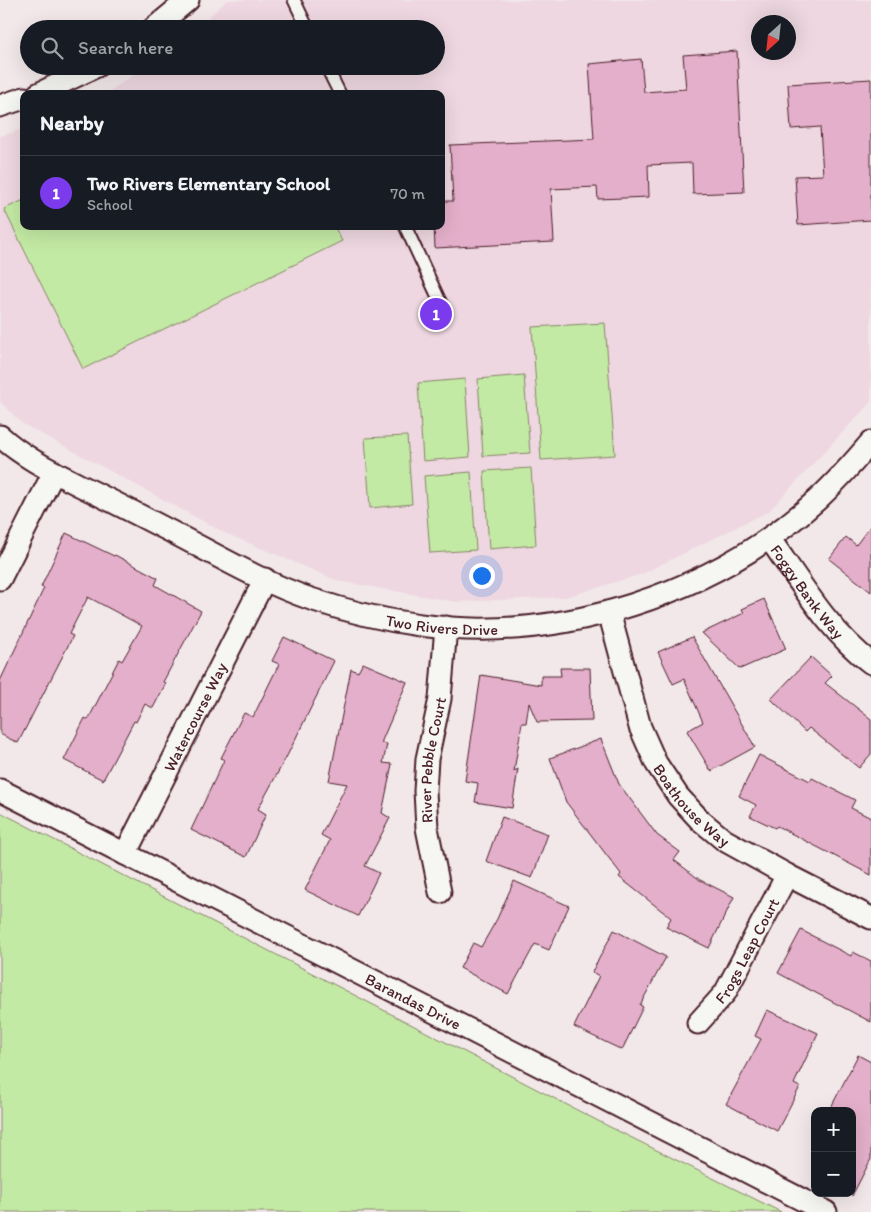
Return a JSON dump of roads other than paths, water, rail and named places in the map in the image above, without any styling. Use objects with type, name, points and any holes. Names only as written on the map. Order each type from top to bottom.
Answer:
[{"type":"street","points":[[165,20],[188,0]]},
{"type":"street","points":[[46,90],[78,75]]},
{"type":"street","points":[[0,106],[20,99]]},
{"type":"street","name":"Two Rivers Drive","points":[[0,436],[42,466],[265,579],[310,598],[368,616],[420,625],[507,628],[559,622],[609,612],[661,595],[701,578],[769,538],[817,500],[848,469],[871,442]]},
{"type":"street","points":[[0,579],[54,472]]},
{"type":"street","name":"Foggy Bank Way","points":[[769,538],[834,628],[862,657],[871,663]]},
{"type":"street","name":"Watercourse Way","points":[[125,854],[265,579]]},
{"type":"street","name":"Boathouse Way","points":[[609,612],[640,726],[656,763],[678,796],[700,820],[724,840],[871,918]]},
{"type":"street","name":"River Pebble Court","points":[[440,892],[427,828],[425,791],[427,759],[440,699],[446,627]]},
{"type":"street","name":"Barandas Drive","points":[[0,790],[826,1212]]},
{"type":"street","name":"Frogs Leap Court","points":[[698,1023],[725,993],[787,875]]},
{"type":"lane","points":[[294,0],[304,20]]},
{"type":"lane","points":[[330,75],[338,90]]},
{"type":"lane","points":[[407,230],[444,310]]},
{"type":"place","name":"Two Rivers Elementary School","points":[[436,314]]}]
